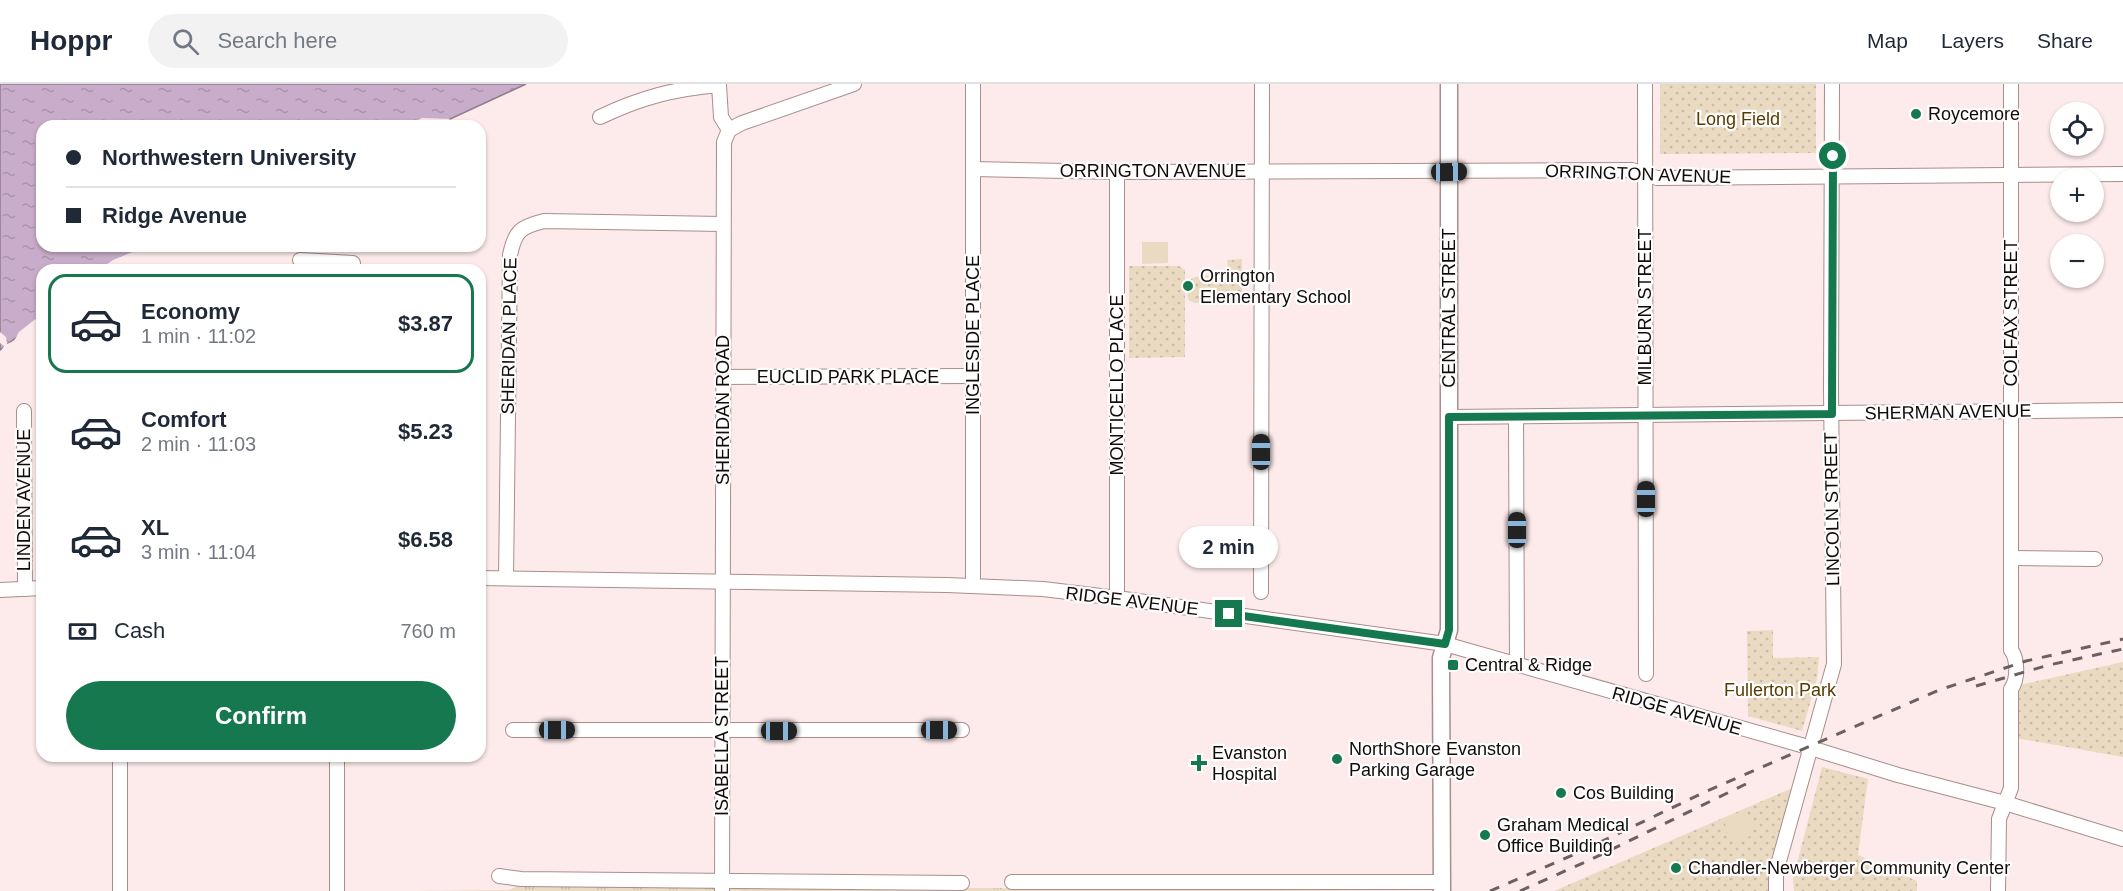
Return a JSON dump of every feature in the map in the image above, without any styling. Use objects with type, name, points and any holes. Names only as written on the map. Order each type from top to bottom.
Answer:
[{"type":"main road","name":"CENTRAL STREET","points":[[1442,886],[1441,658],[1449,630],[1449,84]]},
{"type":"street","points":[[600,117],[628,103],[658,94],[719,85],[721,117],[729,130],[742,123],[854,84]]},
{"type":"street","name":"INGLESIDE PLACE","points":[[973,84],[973,586]]},
{"type":"street","points":[[1261,592],[1262,84]]},
{"type":"street","name":"MILBURN STREET","points":[[1645,84],[1646,675]]},
{"type":"street","name":"LINCOLN STREET","points":[[1776,891],[1776,872],[1834,664],[1832,84]]},
{"type":"street","name":"COLFAX STREET","points":[[1998,891],[1999,819],[2011,788],[2011,689],[2015,683],[2015,655],[2011,650],[2011,84]]},
{"type":"street","name":"SHERIDAN ROAD","points":[[723,582],[722,224],[724,142],[729,130]]},
{"type":"street","name":"ORRINGTON AVENUE","points":[[973,169],[1117,172],[1632,170],[1657,178],[2123,174]]},
{"type":"street","name":"MONTICELLO PLACE","points":[[1117,172],[1117,598]]},
{"type":"street","name":"SHERIDAN PLACE","points":[[506,578],[510,255],[514,236],[527,225],[544,221],[722,224]]},
{"type":"street","points":[[300,260],[353,264]]},
{"type":"street","name":"EUCLID PARK PLACE","points":[[723,377],[972,376]]},
{"type":"street","name":"SHERMAN AVENUE","points":[[1449,417],[2123,410]]},
{"type":"street","name":"LINDEN AVENUE","points":[[24,411],[25,589]]},
{"type":"street","points":[[1516,417],[1517,665]]},
{"type":"street","points":[[2011,558],[2095,559]]},
{"type":"street","points":[[486,578],[723,582]]},
{"type":"street","name":"RIDGE AVENUE","points":[[723,582],[1043,589],[1445,644],[1898,775],[2005,803],[2123,839]]},
{"type":"street","name":"ISABELLA STREET","points":[[722,886],[723,582]]},
{"type":"street","points":[[0,590],[36,588]]},
{"type":"street","points":[[513,730],[962,730]]},
{"type":"street","points":[[120,762],[120,891]]},
{"type":"street","points":[[337,762],[337,891]]},
{"type":"street","points":[[499,876],[521,879],[722,886],[963,883]]},
{"type":"street","points":[[1012,882],[1442,886]]},
{"type":"green space","name":"Long Field","points":[[1660,84],[1816,84],[1816,153],[1660,154]]},
{"type":"green space","points":[[1142,242],[1168,242],[1168,263],[1142,264]]},
{"type":"green space","points":[[1242,259],[1242,303],[1195,303],[1188,300],[1187,290],[1191,279],[1224,274],[1228,267],[1227,260]]},
{"type":"green space","points":[[1129,266],[1179,266],[1185,270],[1185,357],[1129,358]]},
{"type":"green space","name":"Fullerton Park","points":[[1773,630],[1773,658],[1819,657],[1817,679],[1802,731],[1748,716],[1747,631]]},
{"type":"green space","points":[[2123,662],[2123,757],[2016,738],[2016,706],[2020,685]]},
{"type":"green space","points":[[1822,767],[1868,779],[1858,855],[1917,881],[1917,891],[1794,891],[1793,879]]},
{"type":"green space","points":[[1792,788],[1771,860],[1769,891],[1554,891]]},
{"type":"green space","points":[[1739,813],[1749,817],[1753,827],[1749,837],[1739,841],[1729,837],[1725,827],[1729,817]]},
{"type":"green space","points":[[520,885],[1425,891],[406,891],[509,890]]},
{"type":"water","points":[[0,84],[526,84],[448,120],[36,120],[36,252],[160,252],[137,264],[36,264],[36,323],[0,350]]},
{"type":"pier","points":[[422,118],[451,119],[449,120],[418,120]]},
{"type":"pier","points":[[132,252],[164,252],[140,264],[107,264]]},
{"type":"pier","points":[[36,319],[36,328],[17,345],[0,353],[4,346],[0,343],[0,332],[6,337],[7,344],[14,341],[19,332]]},
{"type":"railway","points":[[1490,891],[1584,850],[1707,791],[1939,690],[2026,661],[2123,639]]},
{"type":"railway","points":[[1976,686],[2049,665],[2123,649]]},
{"type":"railway","points":[[1520,891],[1592,859],[1750,782]]},
{"type":"place","name":"Roycemore","points":[[1916,114]]},
{"type":"place","name":"Orrington Elementary School","points":[[1188,286]]},
{"type":"place","name":"Central & Ridge","points":[[1453,665]]},
{"type":"place","name":"NorthShore Evanston Parking Garage","points":[[1337,759]]},
{"type":"place","name":"Evanston Hospital","points":[[1199,763]]},
{"type":"place","name":"Cos Building","points":[[1561,793]]},
{"type":"place","name":"Graham Medical Office Building","points":[[1485,835]]},
{"type":"place","name":"Chandler-Newberger Community Center","points":[[1676,868]]},
{"type":"route","points":[[1229,614],[1445,644],[1449,630],[1449,417],[1832,414],[1833,156]]}]
